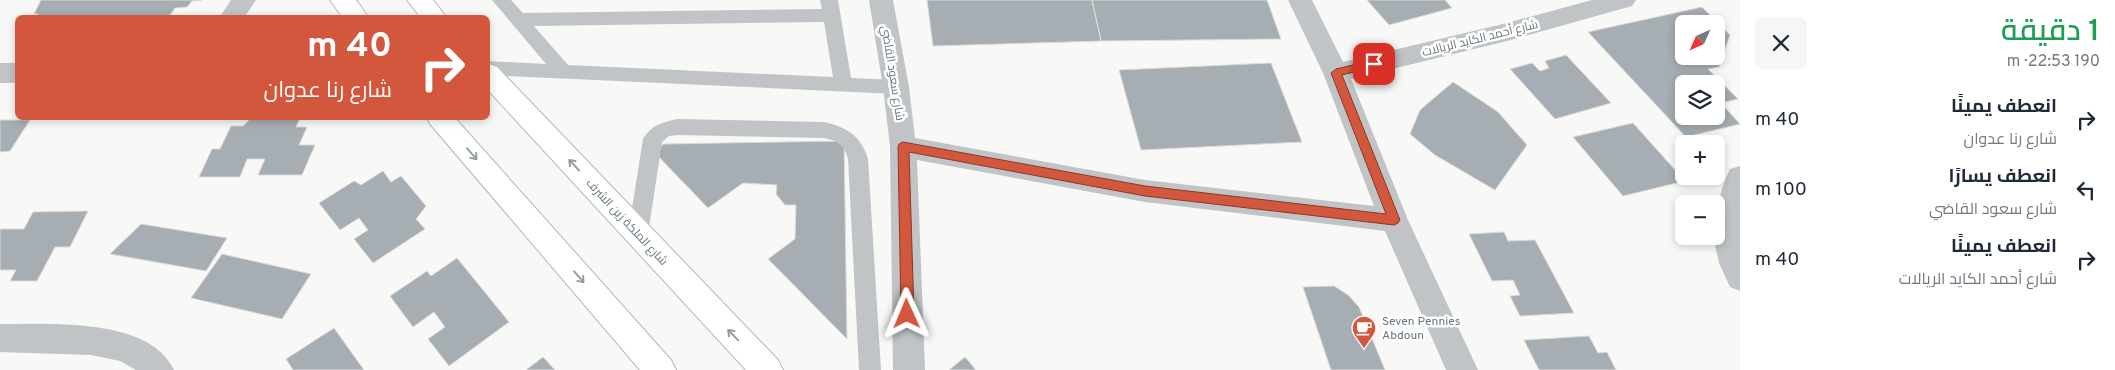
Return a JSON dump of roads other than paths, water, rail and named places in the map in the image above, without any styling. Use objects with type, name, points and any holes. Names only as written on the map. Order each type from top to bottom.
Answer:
[{"type":"main road","points":[[342,0],[354,15]]},
{"type":"main road","points":[[419,0],[432,15]]},
{"type":"main road","name":"شارع الملكة زين الشرف","points":[[490,76],[767,370]]},
{"type":"main road","points":[[442,120],[660,370]]},
{"type":"street","points":[[232,15],[244,0]]},
{"type":"street","name":"شارع سعود القاضي","points":[[881,0],[896,86],[903,147],[909,370]]},
{"type":"street","points":[[1300,0],[1336,73],[1394,220],[1462,370]]},
{"type":"street","name":"شارع أحمد الكايد الريالات","points":[[1336,73],[1507,32],[1624,0]]},
{"type":"street","points":[[0,73],[15,73]]},
{"type":"street","points":[[903,147],[1145,191],[1394,220]]},
{"type":"street","points":[[1740,177],[1727,224],[1726,238],[1729,256],[1740,278]]},
{"type":"street","points":[[0,338],[92,341],[121,347],[141,355],[158,370]]},
{"type":"lane","points":[[501,0],[564,72]]},
{"type":"lane","points":[[519,20],[830,8],[843,84]]},
{"type":"lane","points":[[490,68],[896,86]]},
{"type":"lane","points":[[638,234],[653,139],[662,130],[670,127],[824,130],[838,132],[849,138],[856,148],[858,159],[870,370]]},
{"type":"place","name":"Seven Pennies Abdoun","points":[[1364,349]]}]
